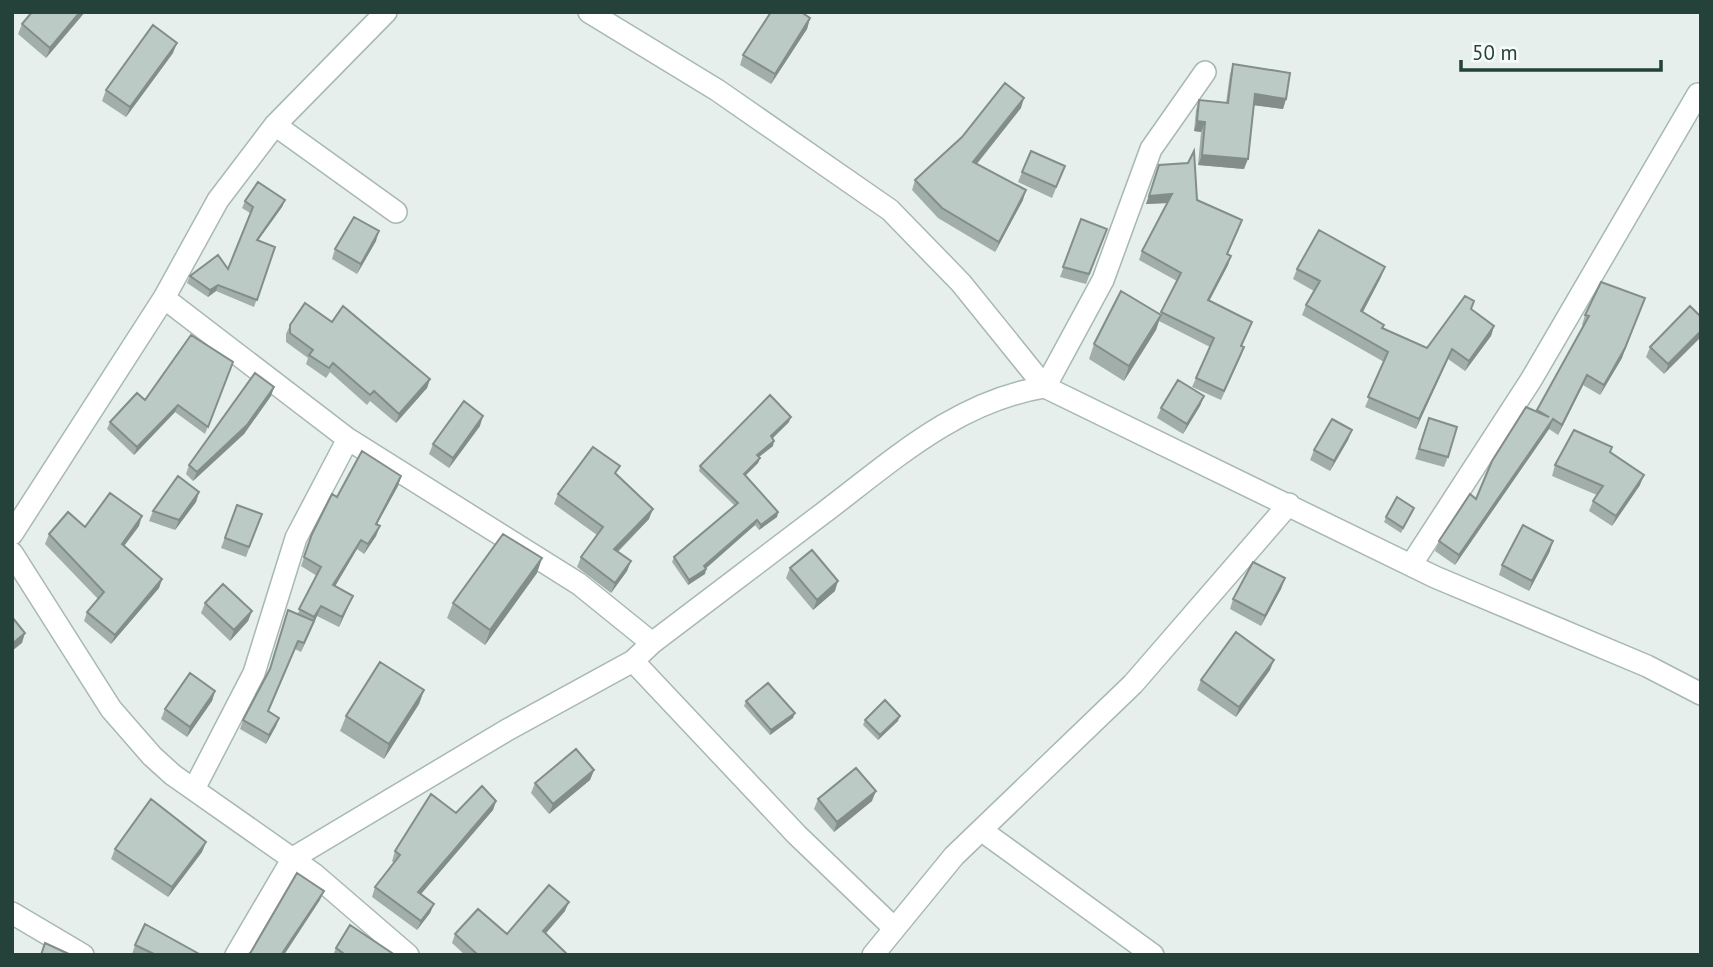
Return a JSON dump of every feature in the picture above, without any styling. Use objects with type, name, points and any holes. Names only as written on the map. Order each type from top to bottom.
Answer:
[{"type":"street","points":[[12,534],[164,298],[218,200],[275,125],[386,12]]},
{"type":"street","points":[[589,12],[717,90],[890,210],[961,283],[1045,387],[1411,565],[1647,666],[1701,694]]},
{"type":"street","points":[[1045,387],[1103,280],[1151,149],[1205,72]]},
{"type":"street","points":[[1411,565],[1531,380],[1698,94]]},
{"type":"street","points":[[275,125],[396,212]]},
{"type":"street","points":[[164,298],[348,439],[579,584],[652,643]]},
{"type":"street","points":[[236,955],[293,858],[507,730],[633,661],[652,643],[888,464],[963,412],[1012,392],[1045,387]]},
{"type":"street","points":[[194,789],[254,673],[296,538],[348,439]]},
{"type":"street","points":[[873,955],[954,856],[1133,684],[1289,504]]},
{"type":"street","points":[[12,553],[111,709],[152,756],[194,789],[293,858],[408,955]]},
{"type":"street","points":[[633,661],[797,835],[894,928]]},
{"type":"street","points":[[981,830],[1153,955]]},
{"type":"street","points":[[12,913],[83,955]]},
{"type":"building","points":[[32,12],[80,12],[50,48],[22,24]]},
{"type":"building","points":[[771,12],[801,12],[810,18],[775,74],[743,55]]},
{"type":"building","points":[[153,25],[177,43],[130,107],[106,90]]},
{"type":"building","points":[[1233,64],[1290,73],[1286,99],[1255,94],[1248,159],[1202,155],[1205,122],[1197,121],[1199,100],[1228,103]]},
{"type":"building","points":[[1005,83],[1024,98],[973,162],[1026,190],[999,242],[942,208],[915,180],[962,137]]},
{"type":"building","points":[[1031,151],[1065,166],[1056,187],[1022,172]]},
{"type":"building","points":[[1194,151],[1197,200],[1242,220],[1227,254],[1231,256],[1208,300],[1252,322],[1224,391],[1196,378],[1214,338],[1161,312],[1181,273],[1142,251],[1172,194],[1149,196],[1159,165],[1188,163]]},
{"type":"building","points":[[258,182],[285,200],[257,240],[275,247],[257,300],[218,285],[210,290],[190,276],[218,255],[228,269],[253,207],[245,201]]},
{"type":"building","points":[[354,217],[379,231],[361,264],[335,249]]},
{"type":"building","points":[[1081,219],[1107,229],[1089,274],[1063,267]]},
{"type":"building","points":[[1319,230],[1385,267],[1361,311],[1384,325],[1382,328],[1427,348],[1465,296],[1474,301],[1471,309],[1494,326],[1469,361],[1452,349],[1419,419],[1368,397],[1388,352],[1306,305],[1320,281],[1297,269]]},
{"type":"building","points":[[1601,282],[1645,298],[1625,348],[1604,385],[1587,375],[1562,425],[1553,419],[1459,555],[1439,541],[1470,494],[1476,499],[1492,461],[1526,407],[1549,417],[1537,410],[1589,316],[1585,315]]},
{"type":"building","points":[[1121,291],[1161,315],[1129,366],[1094,344]]},
{"type":"building","points":[[305,303],[332,322],[343,306],[430,379],[399,414],[374,391],[370,395],[333,363],[329,368],[309,355],[313,350],[290,333],[290,325]]},
{"type":"building","points":[[1690,306],[1701,317],[1701,331],[1668,364],[1650,347]]},
{"type":"building","points":[[191,335],[233,362],[208,427],[178,405],[137,447],[110,422],[137,393],[145,400]]},
{"type":"building","points":[[255,373],[274,387],[247,425],[197,472],[189,465]]},
{"type":"building","points":[[1178,380],[1204,396],[1187,424],[1161,408]]},
{"type":"building","points":[[770,395],[791,417],[771,436],[774,441],[757,455],[760,458],[744,474],[778,512],[761,525],[757,520],[704,566],[706,569],[689,580],[674,557],[738,503],[700,466]]},
{"type":"building","points":[[464,401],[483,416],[453,458],[433,444]]},
{"type":"building","points":[[1429,418],[1457,427],[1448,457],[1419,449]]},
{"type":"building","points":[[1332,419],[1352,430],[1334,461],[1314,450]]},
{"type":"building","points":[[1574,430],[1612,447],[1610,452],[1644,475],[1616,516],[1593,501],[1603,486],[1555,465]]},
{"type":"building","points":[[593,447],[620,466],[615,473],[653,509],[614,549],[631,561],[615,583],[581,557],[603,527],[558,494]]},
{"type":"building","points":[[362,451],[401,476],[376,524],[380,526],[368,544],[361,540],[333,585],[353,596],[342,617],[321,606],[314,617],[299,609],[321,567],[304,557],[332,494],[337,497]]},
{"type":"building","points":[[178,476],[199,492],[179,520],[153,511]]},
{"type":"building","points":[[110,493],[142,516],[122,544],[162,579],[115,635],[87,612],[104,592],[49,534],[68,512],[85,527]]},
{"type":"building","points":[[1397,497],[1414,508],[1403,528],[1386,517]]},
{"type":"building","points":[[237,505],[262,514],[249,547],[225,538]]},
{"type":"building","points":[[1523,525],[1553,541],[1532,581],[1502,565]]},
{"type":"building","points":[[503,534],[542,558],[490,630],[453,603]]},
{"type":"building","points":[[812,550],[838,581],[817,600],[790,568]]},
{"type":"building","points":[[1253,562],[1285,578],[1265,616],[1233,599]]},
{"type":"building","points":[[223,584],[252,611],[234,630],[205,603]]},
{"type":"building","points":[[288,610],[314,621],[304,643],[298,641],[268,711],[279,718],[269,735],[243,720],[270,669]]},
{"type":"building","points":[[12,617],[25,633],[12,644]]},
{"type":"building","points":[[1236,632],[1274,660],[1239,707],[1201,680]]},
{"type":"building","points":[[380,662],[424,690],[389,744],[346,716]]},
{"type":"building","points":[[190,673],[215,691],[190,727],[165,709]]},
{"type":"building","points":[[768,683],[795,713],[771,730],[746,701]]},
{"type":"building","points":[[885,700],[900,716],[880,735],[865,720]]},
{"type":"building","points":[[576,749],[594,770],[553,804],[535,783]]},
{"type":"building","points":[[856,768],[876,791],[837,822],[818,799]]},
{"type":"building","points":[[482,786],[496,801],[418,892],[434,904],[421,921],[375,887],[400,855],[395,851],[431,794],[456,813]]},
{"type":"building","points":[[151,799],[206,842],[172,887],[115,849]]},
{"type":"building","points":[[297,873],[324,891],[281,955],[248,955],[251,952]]},
{"type":"building","points":[[549,885],[569,902],[543,931],[568,955],[478,955],[455,934],[478,909],[507,934]]},
{"type":"building","points":[[145,924],[201,955],[156,955],[135,945]]},
{"type":"building","points":[[350,925],[395,955],[342,955],[336,948]]},
{"type":"building","points":[[45,943],[71,955],[41,955]]}]
